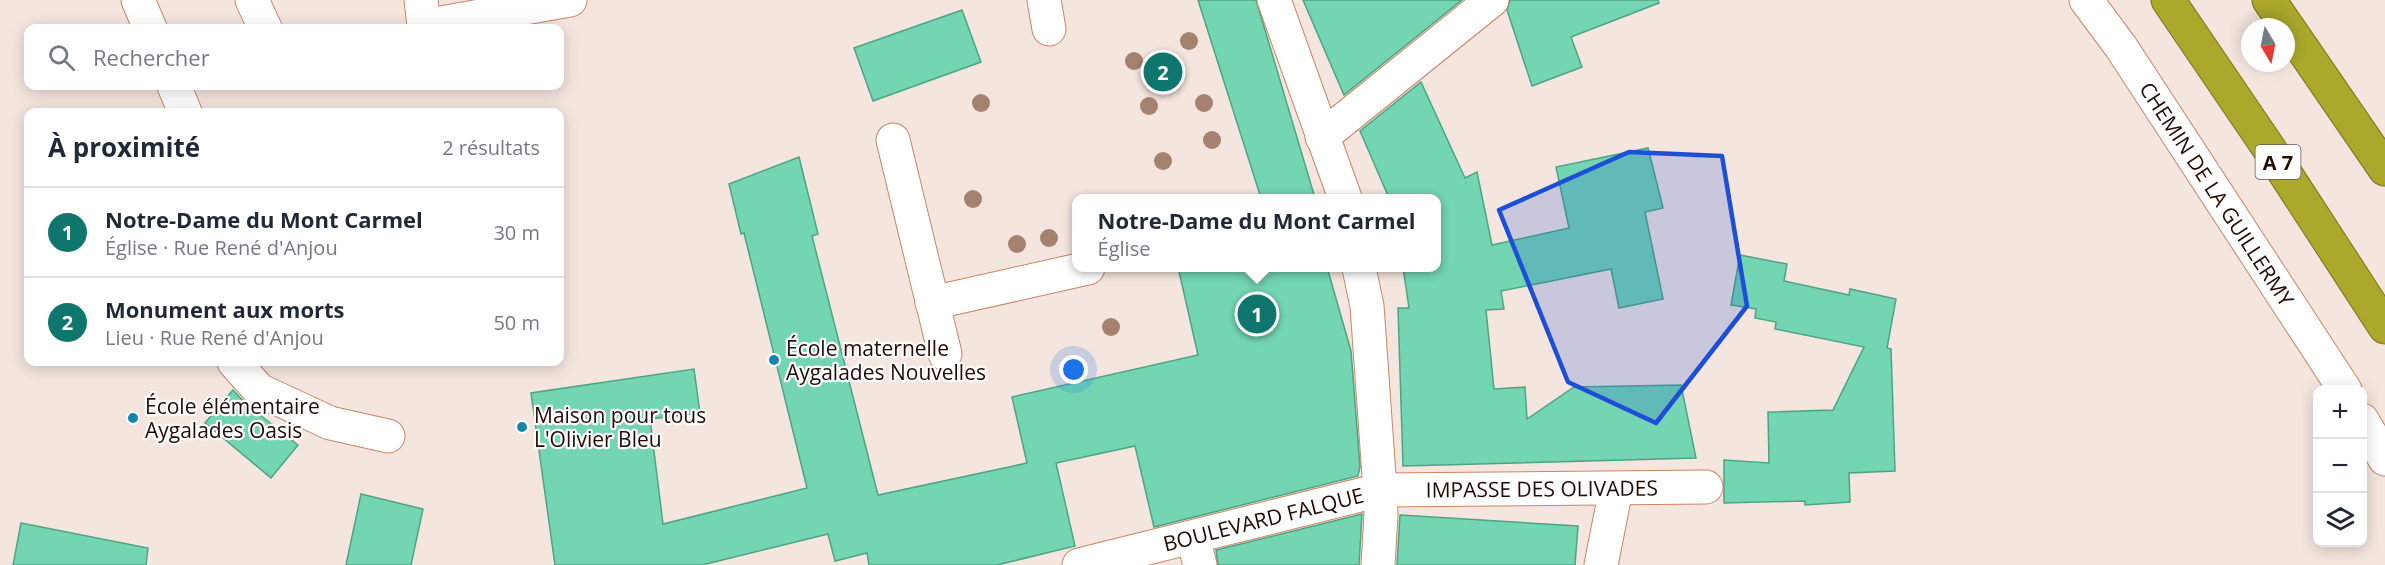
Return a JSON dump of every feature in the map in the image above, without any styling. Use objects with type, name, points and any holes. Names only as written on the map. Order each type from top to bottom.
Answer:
[{"type":"highway","name":"A 7","points":[[2168,0],[2268,147],[2385,327]]},
{"type":"highway","points":[[2269,0],[2385,169]]},
{"type":"street","points":[[138,0],[148,24]]},
{"type":"street","points":[[252,0],[263,24]]},
{"type":"street","points":[[420,18],[570,0]]},
{"type":"street","points":[[1274,0],[1343,194]]},
{"type":"street","points":[[1322,137],[1492,0]]},
{"type":"street","name":"CHEMIN DE LA GUILLERMY","points":[[2086,0],[2128,57],[2342,385]]},
{"type":"street","points":[[176,90],[183,108]]},
{"type":"street","points":[[893,140],[945,354]]},
{"type":"street","points":[[932,303],[1072,271]]},
{"type":"street","points":[[1360,272],[1367,306],[1380,490],[1378,565]]},
{"type":"street","points":[[238,366],[259,390],[330,423],[388,436]]},
{"type":"street","points":[[2367,428],[2385,459]]},
{"type":"street","name":"IMPASSE DES OLIVADES","points":[[1380,490],[1706,487]]},
{"type":"street","points":[[1601,565],[1616,489]]},
{"type":"street","name":"BOULEVARD FALQUE","points":[[1079,565],[1196,551],[1380,490]]},
{"type":"highlighted area","points":[[1629,152],[1722,156],[1747,306],[1656,423],[1568,382],[1499,210]]},
{"type":"building","points":[[1198,0],[1256,0],[1314,194],[1260,194]]},
{"type":"building","points":[[1303,0],[1462,0],[1344,95]]},
{"type":"building","points":[[1510,0],[1658,0],[1659,3],[1571,37],[1582,67],[1532,86],[1507,10]]},
{"type":"building","points":[[962,10],[981,62],[873,101],[854,48]]},
{"type":"building","points":[[1421,82],[1465,178],[1477,172],[1492,245],[1569,228],[1556,167],[1648,148],[1663,208],[1645,212],[1663,299],[1619,308],[1611,269],[1501,291],[1504,309],[1486,310],[1494,389],[1525,387],[1527,419],[1574,387],[1681,385],[1696,458],[1403,466],[1398,308],[1409,308],[1404,272],[1441,272],[1441,194],[1387,194],[1360,131]]},
{"type":"building","points":[[799,157],[818,234],[812,236],[878,495],[1027,463],[1012,397],[1198,355],[1179,272],[1328,272],[1351,351],[1360,467],[1358,476],[1154,527],[1135,446],[1056,463],[1075,546],[997,565],[869,565],[867,553],[835,561],[828,534],[702,565],[555,565],[531,393],[694,369],[700,413],[650,419],[663,524],[807,488],[744,233],[741,234],[729,184]]},
{"type":"building","points":[[1740,255],[1787,264],[1784,281],[1849,295],[1850,289],[1896,299],[1887,348],[1891,349],[1895,471],[1849,473],[1850,502],[1805,505],[1805,501],[1724,503],[1724,460],[1769,463],[1768,412],[1833,410],[1864,347],[1775,329],[1776,322],[1755,318],[1756,309],[1731,305]]},
{"type":"building","points":[[233,390],[245,403],[298,445],[271,478],[205,423]]},
{"type":"building","points":[[361,494],[423,509],[411,565],[346,565]]},
{"type":"building","points":[[1362,514],[1359,565],[1218,565],[1216,550]]},
{"type":"building","points":[[1400,515],[1578,526],[1575,565],[1397,565]]},
{"type":"building","points":[[21,523],[148,548],[146,565],[13,565]]},
{"type":"place","name":"Monument aux morts","points":[[1163,72]]},
{"type":"place","name":"Notre-Dame du Mont Carmel","points":[[1257,314]]},
{"type":"place","name":"École maternelle Aygalades Nouvelles","points":[[774,360]]},
{"type":"place","name":"École élémentaire Aygalades Oasis","points":[[133,418]]},
{"type":"place","name":"Maison pour tous L'Olivier Bleu","points":[[522,427]]}]
